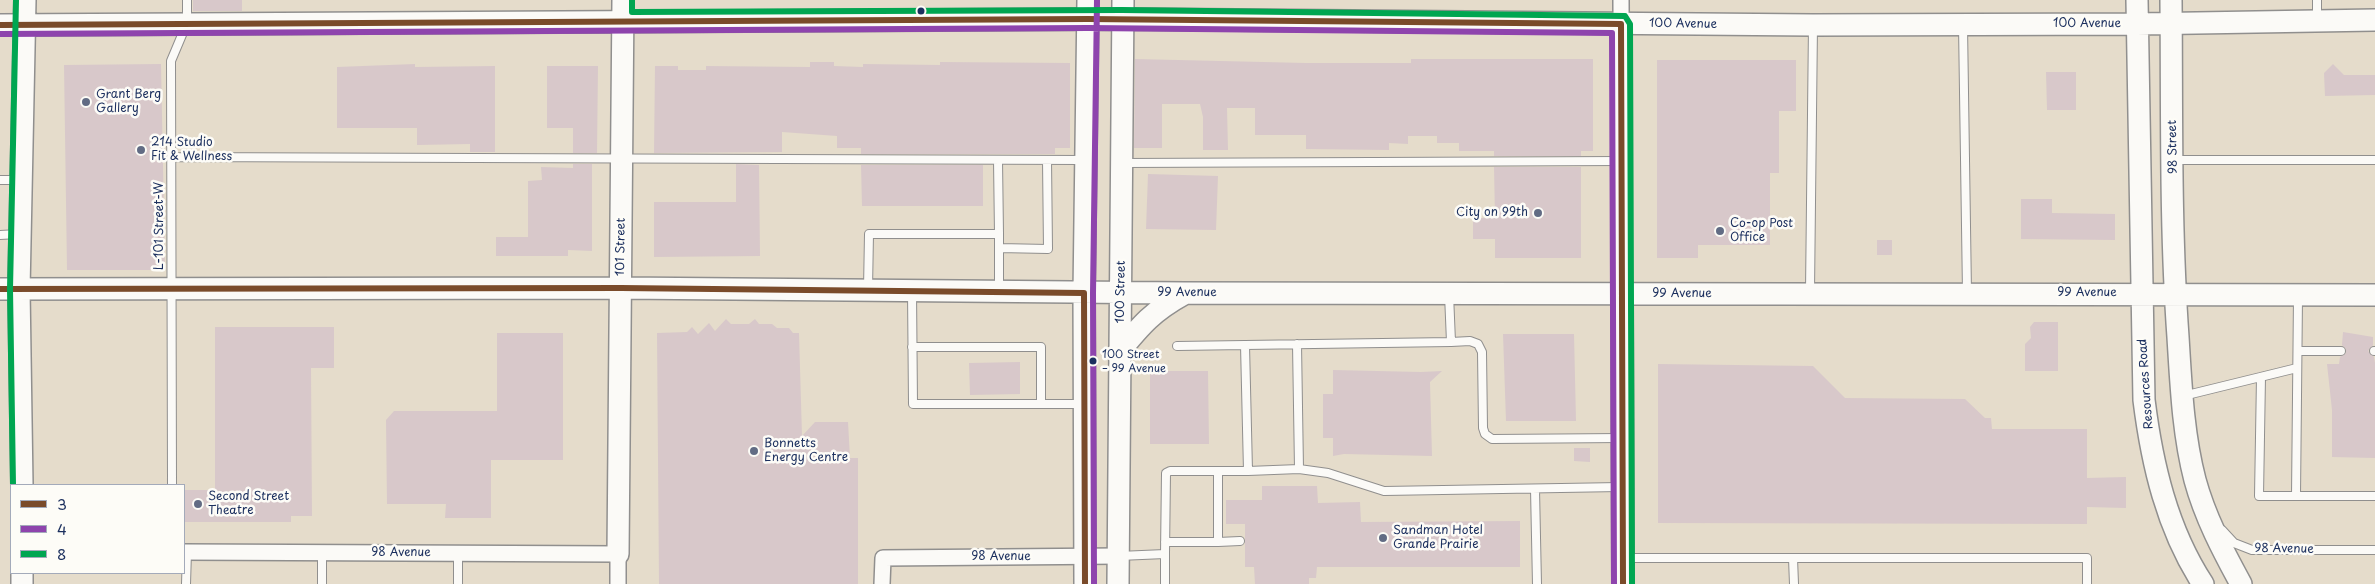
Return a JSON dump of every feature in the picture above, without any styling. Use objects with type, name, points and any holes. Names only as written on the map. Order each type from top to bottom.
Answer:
[{"type":"main road","points":[[22,484],[10,289],[10,234],[22,180],[25,0]]},
{"type":"main road","points":[[2137,0],[2141,293]]},
{"type":"main road","name":"98 Street","points":[[2171,0],[2175,294]]},
{"type":"main road","name":"100 Avenue","points":[[0,25],[186,23],[623,10],[1122,10],[1621,24],[1813,25],[2171,23],[2317,10],[2375,20]]},
{"type":"main road","name":"101 Street","points":[[618,554],[623,10]]},
{"type":"main road","points":[[1085,584],[1084,293],[1088,10]]},
{"type":"main road","name":"100 Street","points":[[1118,584],[1122,10]]},
{"type":"main road","name":"99 Avenue","points":[[10,289],[621,288],[1185,294],[2141,293],[2375,295]]},
{"type":"main road","name":"Resources Road","points":[[2141,293],[2144,400],[2160,489],[2171,521],[2204,584]]},
{"type":"main road","points":[[1120,352],[1141,324],[1160,307],[1185,294]]},
{"type":"main road","points":[[1622,294],[1623,584]]},
{"type":"main road","points":[[2175,294],[2183,417],[2195,480],[2206,514],[2221,548],[2241,584]]},
{"type":"street","points":[[1622,0],[1622,294]]},
{"type":"street","name":"98 Avenue","points":[[185,552],[618,554]]},
{"type":"street","name":"101 Street","points":[[618,554],[618,584]]},
{"type":"street","name":"98 Avenue","points":[[882,584],[883,558],[1119,556]]},
{"type":"lane","name":"L-101 Street-W","points":[[172,484],[171,60],[186,23],[187,0]]},
{"type":"lane","points":[[1810,294],[1813,25]]},
{"type":"lane","points":[[1963,25],[1967,293]]},
{"type":"lane","points":[[171,157],[1086,160]]},
{"type":"lane","points":[[998,160],[999,292]]},
{"type":"lane","points":[[999,248],[1048,249],[1047,160]]},
{"type":"lane","points":[[2173,160],[2375,160]]},
{"type":"lane","points":[[1122,163],[1622,161]]},
{"type":"lane","points":[[0,180],[22,180]]},
{"type":"lane","points":[[868,291],[869,234],[999,234]]},
{"type":"lane","points":[[912,291],[912,404],[1085,404]]},
{"type":"lane","points":[[1449,294],[1451,342]]},
{"type":"lane","points":[[2296,496],[2298,294]]},
{"type":"lane","points":[[1177,346],[1470,341],[1478,344],[1482,352],[1483,428],[1485,434],[1492,439],[1622,438]]},
{"type":"lane","points":[[1297,344],[1299,469]]},
{"type":"lane","points":[[1245,345],[1248,471]]},
{"type":"lane","points":[[912,348],[1041,348],[1041,404]]},
{"type":"lane","points":[[2298,351],[2341,351]]},
{"type":"lane","points":[[2182,397],[2298,368]]},
{"type":"lane","points":[[2261,377],[2259,496],[2375,496]]},
{"type":"lane","points":[[1165,584],[1166,473],[1170,471],[1299,469],[1328,473],[1384,491],[1622,487]]},
{"type":"lane","points":[[1218,471],[1218,542]]},
{"type":"lane","points":[[1535,489],[1537,584]]},
{"type":"lane","name":"98 Avenue","points":[[2206,514],[2234,543],[2252,550],[2375,550]]},
{"type":"lane","points":[[1165,542],[1240,541]]},
{"type":"lane","points":[[185,552],[186,584]]},
{"type":"lane","points":[[322,552],[322,584]]},
{"type":"lane","points":[[458,553],[458,584]]},
{"type":"lane","points":[[1119,556],[1165,554]]},
{"type":"lane","points":[[1622,558],[2087,558],[2088,584]]},
{"type":"lane","points":[[1793,558],[1794,584]]},
{"type":"building","points":[[193,0],[242,0],[242,11],[193,11]]},
{"type":"building","points":[[1135,59],[1306,63],[1411,63],[1411,59],[1593,59],[1593,151],[1581,151],[1581,156],[1494,156],[1494,151],[1459,151],[1459,143],[1437,143],[1437,136],[1408,136],[1408,144],[1389,143],[1389,150],[1306,149],[1306,135],[1255,135],[1255,108],[1227,108],[1228,150],[1203,150],[1203,117],[1200,104],[1162,104],[1162,148],[1134,148]]},
{"type":"building","points":[[1657,60],[1796,60],[1796,111],[1779,111],[1779,173],[1770,173],[1770,245],[1698,245],[1698,258],[1657,258]]},
{"type":"building","points":[[810,62],[834,62],[834,66],[863,67],[863,64],[940,65],[940,62],[1070,63],[1070,148],[1055,148],[1055,154],[861,154],[861,148],[837,148],[837,136],[782,132],[782,152],[654,153],[655,66],[678,66],[678,70],[706,70],[706,66],[810,67]]},
{"type":"building","points":[[161,64],[165,270],[67,270],[64,65]]},
{"type":"building","points":[[415,64],[415,67],[495,66],[495,152],[470,152],[470,144],[417,145],[417,128],[337,128],[337,67]]},
{"type":"building","points":[[2333,64],[2344,75],[2375,75],[2375,95],[2325,96],[2324,73]]},
{"type":"building","points":[[547,66],[598,66],[597,153],[573,153],[573,128],[547,128]]},
{"type":"building","points":[[2046,72],[2076,72],[2076,110],[2047,110]]},
{"type":"building","points":[[573,164],[592,164],[592,251],[568,250],[568,256],[496,256],[496,237],[528,237],[528,181],[542,180],[541,167],[573,168]]},
{"type":"building","points":[[736,164],[759,165],[760,256],[654,257],[654,202],[736,202]]},
{"type":"building","points":[[861,165],[983,165],[983,206],[862,206]]},
{"type":"building","name":"City on 99th","points":[[1494,167],[1581,167],[1581,258],[1495,258],[1495,239],[1473,239],[1473,218],[1495,218]]},
{"type":"building","points":[[1148,174],[1218,176],[1216,230],[1146,229]]},
{"type":"building","points":[[2021,199],[2052,199],[2052,213],[2115,214],[2115,240],[2021,239]]},
{"type":"building","points":[[1877,240],[1892,240],[1892,255],[1877,255]]},
{"type":"building","name":"Bonnetts Energy Centre","points":[[726,319],[731,324],[749,324],[755,319],[759,324],[772,324],[777,328],[789,328],[793,333],[799,333],[802,436],[815,422],[848,422],[850,458],[858,458],[858,584],[659,584],[657,333],[687,332],[692,327],[698,334],[709,323],[715,331]]},
{"type":"building","points":[[2034,322],[2058,322],[2058,371],[2025,371],[2025,344],[2031,338],[2030,327]]},
{"type":"building","points":[[215,327],[334,327],[334,368],[311,368],[312,516],[291,516],[291,522],[185,522],[185,490],[215,490]]},
{"type":"building","points":[[2343,332],[2373,337],[2373,345],[2368,351],[2374,357],[2375,363],[2375,458],[2332,457],[2332,410],[2327,364],[2339,364],[2340,357],[2346,353],[2346,349],[2342,345]]},
{"type":"building","points":[[497,333],[563,333],[563,460],[491,460],[491,518],[445,518],[446,504],[387,504],[386,420],[394,411],[497,411]]},
{"type":"building","points":[[1503,334],[1574,334],[1576,421],[1506,421]]},
{"type":"building","points":[[1020,362],[1020,394],[970,395],[969,363]]},
{"type":"building","points":[[1658,364],[1813,366],[1845,398],[1965,399],[1985,418],[1991,418],[1992,429],[2087,429],[2087,478],[2126,477],[2126,508],[2087,507],[2087,524],[1658,523]]},
{"type":"building","points":[[1333,370],[1442,371],[1430,382],[1432,456],[1344,454],[1333,456],[1333,438],[1323,438],[1323,394],[1333,394]]},
{"type":"building","points":[[1150,371],[1208,371],[1209,444],[1150,444]]},
{"type":"building","points":[[1574,448],[1590,448],[1590,462],[1574,461]]},
{"type":"building","name":"Sandman Hotel Grande Prairie","points":[[1262,486],[1317,486],[1318,503],[1360,502],[1361,522],[1520,521],[1520,567],[1317,567],[1316,578],[1309,578],[1309,584],[1255,584],[1254,567],[1245,567],[1245,524],[1226,524],[1226,500],[1262,500]]},
{"type":"transit line","name":"8","points":[[13,484],[10,289],[16,0]]},
{"type":"transit line","name":"8","points":[[632,0],[632,12],[1122,10],[1625,16],[1630,24],[1632,584]]},
{"type":"transit line","name":"4","points":[[1094,584],[1093,293],[1097,0]]},
{"type":"transit line","name":"3","points":[[0,25],[1088,19],[1621,24],[1623,584]]},
{"type":"transit line","name":"4","points":[[0,34],[1088,28],[1612,33],[1614,584]]},
{"type":"transit line","name":"3","points":[[0,289],[621,288],[1084,293],[1085,584]]},
{"type":"place","name":"Grant Berg Gallery","points":[[86,102]]},
{"type":"place","name":"214 Studio Fit & Wellness","points":[[141,150]]},
{"type":"place","name":"City on 99th","points":[[1538,213]]},
{"type":"place","name":"Co-op Post Office","points":[[1720,231]]},
{"type":"place","name":"100 Street – 99 Avenue","points":[[1093,361]]},
{"type":"place","name":"Bonnetts Energy Centre","points":[[754,451]]},
{"type":"place","name":"Second Street Theatre","points":[[198,504]]},
{"type":"place","name":"Sandman Hotel Grande Prairie","points":[[1383,538]]}]
